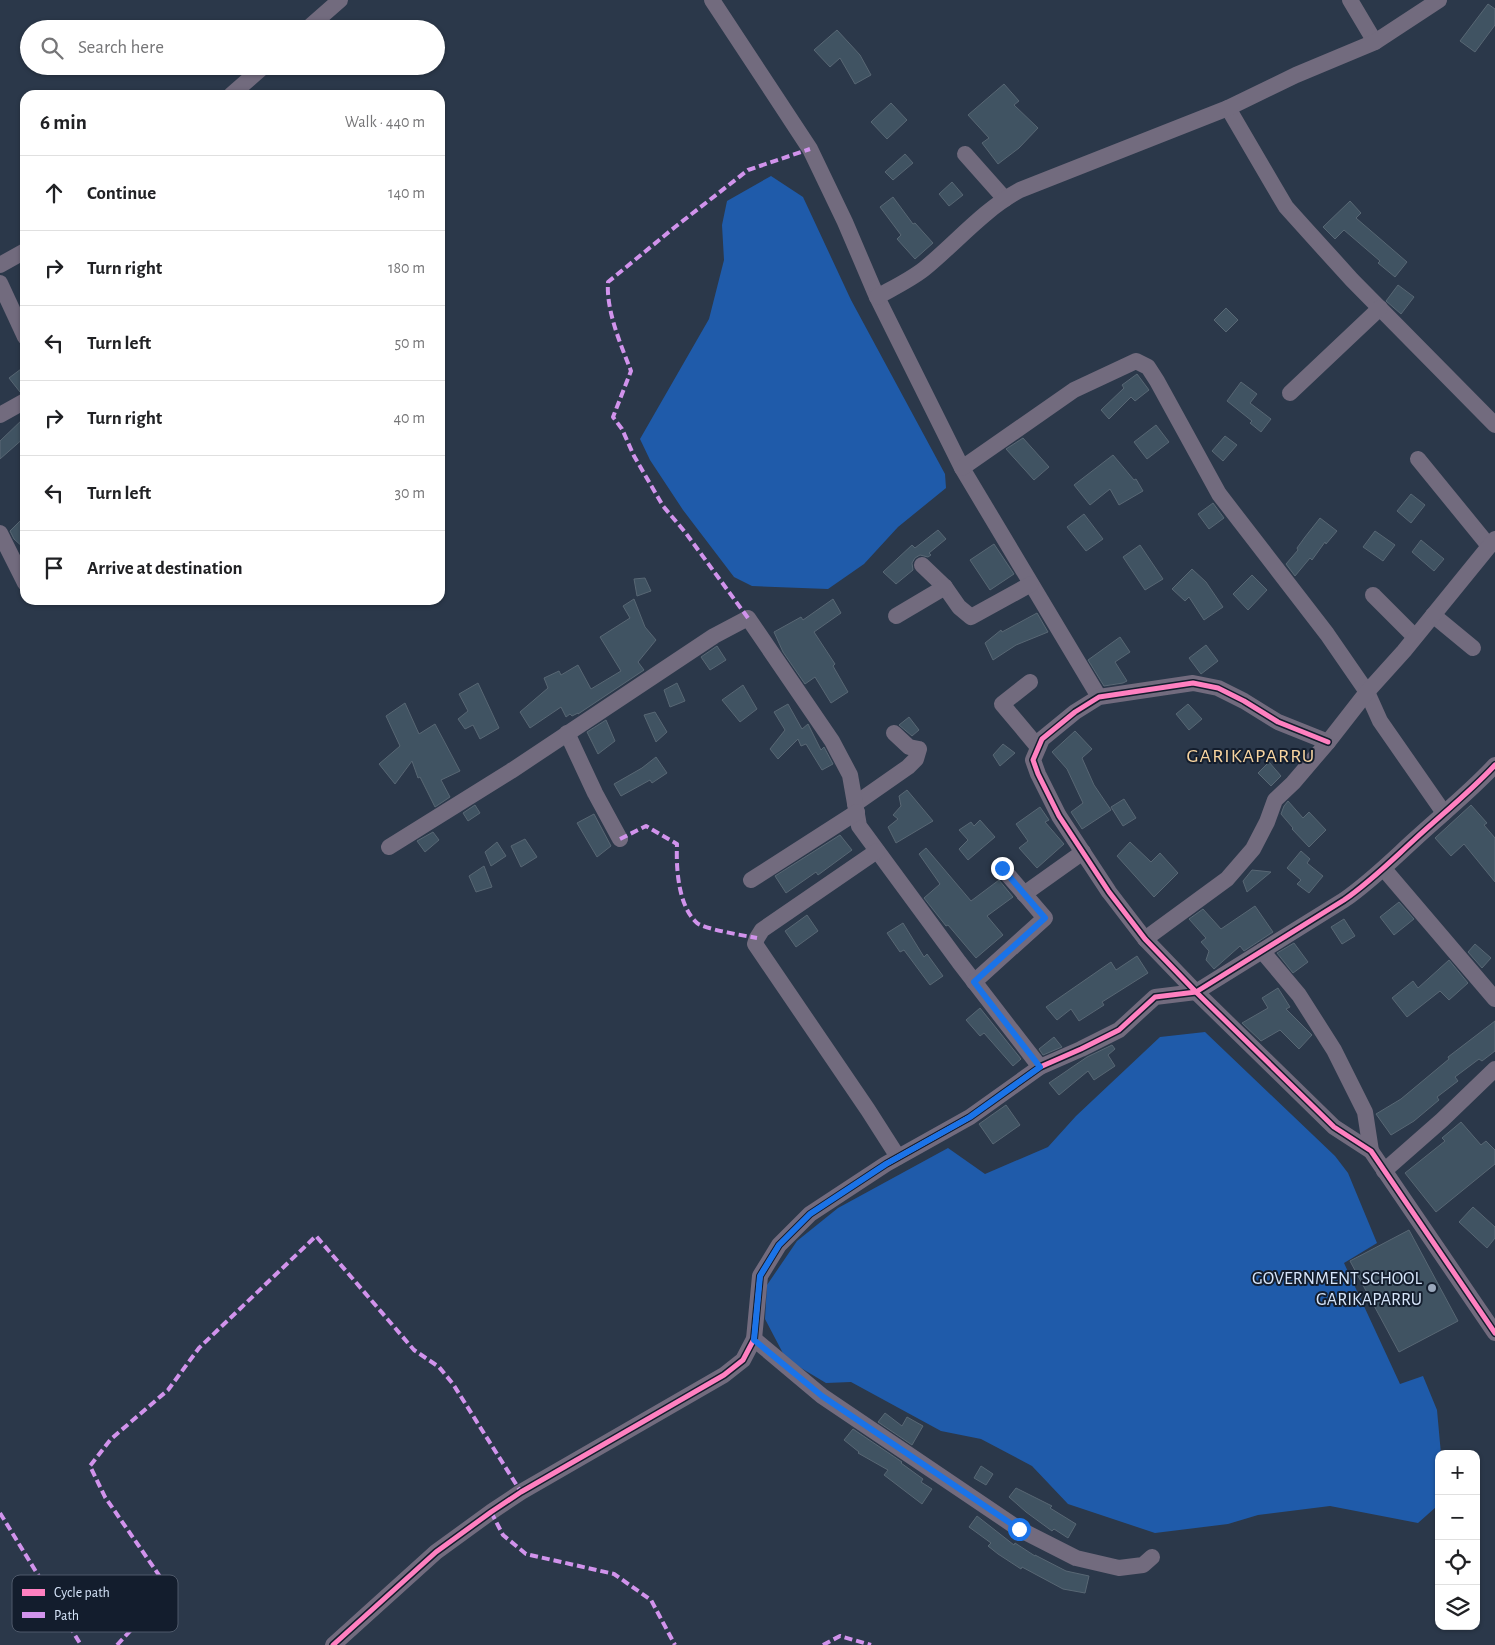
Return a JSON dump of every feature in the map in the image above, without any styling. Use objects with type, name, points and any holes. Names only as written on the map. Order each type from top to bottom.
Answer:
[{"type":"street","points":[[317,20],[340,0]]},
{"type":"street","points":[[712,0],[810,149],[845,222],[877,297],[962,468],[1099,697]]},
{"type":"street","points":[[1350,0],[1374,42]]},
{"type":"street","points":[[877,297],[923,270],[1005,199],[1020,190],[1228,108],[1296,75],[1374,42],[1439,0]]},
{"type":"street","points":[[237,90],[254,75]]},
{"type":"street","points":[[1228,108],[1286,207],[1380,308],[1495,425]]},
{"type":"street","points":[[966,154],[1005,199]]},
{"type":"street","points":[[0,265],[20,255]]},
{"type":"street","points":[[0,283],[20,326]]},
{"type":"street","points":[[1290,393],[1380,308]]},
{"type":"street","points":[[962,468],[1074,390],[1136,361],[1148,368],[1158,381],[1219,494],[1327,634],[1368,692],[1380,721],[1444,813]]},
{"type":"street","points":[[0,415],[20,404]]},
{"type":"street","points":[[1145,939],[1227,879],[1254,850],[1276,800],[1328,742],[1492,543],[1418,459]]},
{"type":"street","points":[[0,533],[20,573]]},
{"type":"street","points":[[922,565],[945,588],[959,607],[972,617],[1031,584]]},
{"type":"street","points":[[896,616],[945,588]]},
{"type":"street","points":[[1372,595],[1415,637]]},
{"type":"street","points":[[1433,615],[1473,648]]},
{"type":"street","points":[[389,847],[511,771],[714,636],[748,618],[832,741],[850,775],[859,826],[974,982],[1040,1067]]},
{"type":"street","points":[[1030,682],[1002,704],[1038,747]]},
{"type":"street","points":[[1328,742],[1278,722],[1244,701],[1218,688],[1194,682],[1099,697],[1075,712],[1042,739],[1033,760],[1059,816],[1108,892],[1145,939],[1196,992],[1334,1127],[1371,1151],[1495,1333]]},
{"type":"street","points":[[567,734],[595,793],[620,839]]},
{"type":"street","points":[[751,880],[856,808],[916,759],[919,749],[909,747],[894,734]]},
{"type":"street","points":[[333,1645],[436,1552],[491,1512],[530,1487],[724,1375],[743,1360],[754,1340],[760,1276],[779,1245],[810,1214],[898,1157],[970,1117],[1040,1067],[1119,1030],[1155,997],[1196,992],[1344,900],[1384,869],[1474,787],[1495,765]]},
{"type":"street","points":[[877,851],[762,930],[755,944],[898,1157]]},
{"type":"street","points":[[1024,894],[1083,852]]},
{"type":"street","points":[[974,982],[1045,918],[1002,868]]},
{"type":"street","points":[[1384,869],[1495,1000]]},
{"type":"street","points":[[1262,951],[1299,995],[1334,1050],[1365,1112],[1371,1151]]},
{"type":"street","points":[[1384,1171],[1495,1070]]},
{"type":"street","points":[[754,1340],[822,1396],[1019,1529],[1076,1558],[1119,1568],[1143,1565],[1152,1557]]},
{"type":"water","points":[[771,176],[803,197],[851,300],[945,474],[946,488],[898,527],[864,564],[828,589],[752,586],[734,577],[683,510],[650,460],[640,439],[709,319],[724,260],[722,225],[727,201]]},
{"type":"water","points":[[1205,1032],[1335,1156],[1348,1173],[1377,1243],[1344,1263],[1400,1384],[1423,1376],[1437,1410],[1441,1450],[1435,1450],[1435,1508],[1418,1523],[1330,1506],[1258,1515],[1228,1524],[1155,1533],[1068,1504],[1032,1466],[981,1439],[941,1431],[851,1382],[826,1383],[786,1359],[765,1319],[767,1285],[797,1241],[838,1208],[948,1148],[985,1174],[1048,1147],[1076,1116],[1160,1037]]},
{"type":"building","points":[[1488,4],[1495,9],[1495,25],[1475,52],[1460,41]]},
{"type":"building","points":[[837,30],[860,55],[871,75],[855,84],[840,58],[830,67],[814,50]]},
{"type":"building","points":[[1004,84],[1019,101],[1014,105],[1038,128],[1019,148],[998,164],[982,143],[989,138],[968,115]]},
{"type":"building","points":[[891,103],[907,120],[887,139],[871,122]]},
{"type":"building","points":[[905,154],[913,163],[893,180],[885,172]]},
{"type":"building","points":[[952,182],[963,195],[949,206],[939,194]]},
{"type":"building","points":[[893,197],[913,224],[915,223],[933,243],[915,259],[897,239],[901,235],[880,207]]},
{"type":"building","points":[[1350,201],[1361,213],[1356,218],[1407,262],[1395,277],[1378,263],[1380,261],[1344,230],[1335,239],[1323,227]]},
{"type":"building","points":[[1398,285],[1414,297],[1401,314],[1386,301]]},
{"type":"building","points":[[1226,308],[1238,320],[1226,332],[1214,320]]},
{"type":"building","points":[[20,370],[20,392],[9,378]]},
{"type":"building","points":[[1137,374],[1149,390],[1135,401],[1131,397],[1109,419],[1101,410],[1124,388],[1122,385]]},
{"type":"building","points":[[1241,382],[1257,394],[1250,403],[1271,419],[1261,432],[1250,423],[1252,421],[1227,401]]},
{"type":"building","points":[[20,422],[20,441],[0,459],[0,441]]},
{"type":"building","points":[[1156,425],[1169,442],[1147,459],[1134,442]]},
{"type":"building","points":[[1225,436],[1237,445],[1223,461],[1212,451]]},
{"type":"building","points":[[1023,438],[1049,467],[1034,480],[1006,449]]},
{"type":"building","points":[[1113,455],[1134,480],[1136,479],[1143,491],[1119,505],[1110,489],[1090,505],[1074,485]]},
{"type":"building","points":[[1411,494],[1425,505],[1411,523],[1397,511]]},
{"type":"building","points":[[1213,503],[1224,518],[1209,529],[1198,514]]},
{"type":"building","points":[[1084,514],[1103,539],[1086,551],[1067,527]]},
{"type":"building","points":[[1320,518],[1337,531],[1326,544],[1325,542],[1312,560],[1310,558],[1295,576],[1286,564]]},
{"type":"building","points":[[20,521],[20,544],[14,539],[10,531]]},
{"type":"building","points":[[938,530],[946,539],[929,553],[931,555],[928,557],[920,555],[915,558],[912,563],[913,570],[896,584],[883,572],[912,545],[915,548]]},
{"type":"building","points":[[1375,531],[1395,545],[1383,561],[1363,547]]},
{"type":"building","points":[[1421,540],[1444,559],[1434,571],[1412,552]]},
{"type":"building","points":[[994,544],[1014,574],[990,590],[970,560]]},
{"type":"building","points":[[1140,545],[1163,579],[1145,590],[1123,557]]},
{"type":"building","points":[[1192,569],[1206,582],[1223,607],[1204,620],[1189,597],[1185,601],[1172,589]]},
{"type":"building","points":[[1252,575],[1267,590],[1248,610],[1233,594]]},
{"type":"building","points":[[645,578],[651,591],[637,596],[634,579]]},
{"type":"building","points":[[634,599],[645,627],[656,640],[638,662],[644,670],[578,714],[572,716],[570,714],[566,717],[561,707],[530,728],[520,712],[548,688],[544,678],[559,671],[561,675],[578,665],[591,689],[621,671],[600,637],[630,618],[623,606]]},
{"type":"building","points":[[833,599],[841,613],[814,632],[835,664],[833,666],[848,692],[831,703],[815,677],[805,684],[783,652],[774,632],[801,617],[803,620]]},
{"type":"building","points":[[1037,613],[1048,632],[1016,645],[993,660],[985,643],[1001,630],[1002,632]]},
{"type":"building","points":[[1120,637],[1130,652],[1115,662],[1127,681],[1104,686],[1088,660]]},
{"type":"building","points":[[1206,645],[1218,661],[1201,674],[1189,658]]},
{"type":"building","points":[[717,646],[726,660],[710,670],[701,657]]},
{"type":"building","points":[[478,683],[499,728],[480,739],[473,725],[465,729],[458,719],[468,711],[459,694]]},
{"type":"building","points":[[677,683],[685,701],[670,707],[664,690]]},
{"type":"building","points":[[743,685],[757,709],[740,722],[722,700]]},
{"type":"building","points":[[405,703],[419,734],[435,724],[460,771],[441,780],[450,797],[435,807],[420,777],[418,778],[412,761],[395,784],[379,764],[400,746],[386,716]]},
{"type":"building","points":[[788,704],[802,729],[808,724],[821,750],[824,747],[833,764],[822,770],[806,744],[801,746],[798,739],[778,759],[770,749],[785,730],[774,712]]},
{"type":"building","points":[[1188,704],[1202,719],[1189,730],[1176,714]]},
{"type":"building","points":[[655,712],[667,732],[656,742],[644,715]]},
{"type":"building","points":[[909,717],[919,730],[912,736],[899,725]]},
{"type":"building","points":[[606,720],[615,741],[598,754],[587,732]]},
{"type":"building","points":[[1075,731],[1092,749],[1082,758],[1094,785],[1111,810],[1082,829],[1071,812],[1083,803],[1067,769],[1052,752]]},
{"type":"building","points":[[1003,744],[1015,753],[1000,766],[993,755]]},
{"type":"building","points":[[656,757],[667,773],[652,783],[650,780],[621,796],[614,784],[642,768]]},
{"type":"building","points":[[1269,762],[1281,776],[1271,786],[1258,773]]},
{"type":"building","points":[[907,790],[933,821],[896,843],[888,827],[898,819],[893,815],[901,806],[899,796]]},
{"type":"building","points":[[1124,799],[1136,818],[1123,826],[1111,807]]},
{"type":"building","points":[[1288,801],[1303,818],[1309,812],[1326,830],[1309,847],[1281,814]]},
{"type":"building","points":[[475,805],[480,813],[468,821],[463,813]]},
{"type":"building","points":[[1471,805],[1487,823],[1484,825],[1495,838],[1495,882],[1464,844],[1451,856],[1435,838]]},
{"type":"building","points":[[1040,807],[1049,820],[1045,822],[1064,844],[1037,868],[1019,848],[1028,841],[1016,824]]},
{"type":"building","points":[[594,814],[611,846],[597,857],[577,823]]},
{"type":"building","points":[[980,820],[995,837],[968,860],[959,849],[968,840],[959,830],[971,822],[974,826]]},
{"type":"building","points":[[433,832],[439,840],[425,852],[417,841]]},
{"type":"building","points":[[840,835],[852,850],[818,875],[816,872],[786,893],[775,876]]},
{"type":"building","points":[[525,839],[537,857],[521,867],[511,846]]},
{"type":"building","points":[[497,842],[506,856],[491,866],[485,852]]},
{"type":"building","points":[[1130,842],[1151,862],[1160,853],[1178,873],[1154,897],[1117,856]]},
{"type":"building","points":[[926,848],[971,901],[999,880],[1013,897],[987,916],[1003,935],[976,958],[948,925],[946,926],[924,898],[940,884],[919,854]]},
{"type":"building","points":[[1301,851],[1310,859],[1307,863],[1323,876],[1309,893],[1297,884],[1301,880],[1287,868]]},
{"type":"building","points":[[484,866],[492,887],[476,892],[469,876]]},
{"type":"building","points":[[1252,870],[1271,872],[1247,892],[1243,881]]},
{"type":"building","points":[[1399,902],[1414,919],[1394,935],[1380,917]]},
{"type":"building","points":[[1255,906],[1273,932],[1244,951],[1240,946],[1214,969],[1206,960],[1209,951],[1201,942],[1206,938],[1189,919],[1203,909],[1221,929]]},
{"type":"building","points":[[807,915],[818,931],[796,947],[785,931]]},
{"type":"building","points":[[1344,919],[1355,936],[1342,944],[1331,927]]},
{"type":"building","points":[[903,923],[924,957],[927,954],[943,976],[930,985],[904,950],[900,952],[887,933]]},
{"type":"building","points":[[1294,943],[1308,962],[1293,973],[1277,953]]},
{"type":"building","points":[[1475,944],[1491,958],[1482,968],[1468,952]]},
{"type":"building","points":[[1137,956],[1148,973],[1102,1002],[1104,1005],[1079,1021],[1071,1009],[1057,1020],[1046,1007],[1111,962],[1116,970]]},
{"type":"building","points":[[1449,960],[1468,983],[1449,1000],[1440,991],[1407,1017],[1392,998],[1413,981],[1418,988]]},
{"type":"building","points":[[1278,988],[1290,1007],[1286,1009],[1312,1035],[1299,1049],[1280,1030],[1261,1041],[1242,1023],[1268,1008],[1262,998]]},
{"type":"building","points":[[980,1008],[1021,1059],[1013,1066],[984,1033],[980,1036],[966,1020]]},
{"type":"building","points":[[1495,1021],[1495,1051],[1482,1061],[1479,1059],[1455,1077],[1458,1081],[1437,1097],[1439,1100],[1414,1121],[1391,1135],[1376,1114],[1401,1099],[1449,1059],[1448,1057]]},
{"type":"building","points":[[1054,1037],[1062,1047],[1043,1055],[1039,1049]]},
{"type":"building","points":[[1112,1045],[1115,1049],[1108,1055],[1115,1066],[1094,1080],[1088,1071],[1059,1095],[1049,1083],[1087,1057]]},
{"type":"building","points":[[1006,1105],[1020,1125],[993,1144],[979,1124]]},
{"type":"building","points":[[1461,1122],[1481,1145],[1486,1141],[1495,1150],[1495,1164],[1436,1212],[1405,1173],[1445,1141],[1442,1138]]},
{"type":"building","points":[[1473,1207],[1495,1227],[1495,1238],[1487,1248],[1459,1222]]},
{"type":"building","points":[[1409,1230],[1458,1321],[1399,1352],[1350,1261]]},
{"type":"building","points":[[885,1413],[902,1426],[907,1417],[923,1426],[912,1445],[878,1422]]},
{"type":"building","points":[[853,1429],[902,1462],[923,1479],[921,1482],[932,1489],[922,1504],[884,1475],[888,1470],[858,1453],[844,1440]]},
{"type":"building","points":[[981,1466],[993,1474],[986,1485],[974,1478]]},
{"type":"building","points":[[1016,1488],[1052,1506],[1050,1508],[1076,1524],[1068,1538],[1054,1529],[1052,1531],[1009,1497]]},
{"type":"building","points":[[977,1516],[1014,1545],[1015,1543],[1035,1556],[1066,1571],[1089,1576],[1085,1593],[1063,1589],[1022,1567],[1021,1569],[998,1554],[988,1546],[991,1543],[969,1527]]},
{"type":"marked path","points":[[748,618],[685,532],[663,506],[634,456],[622,429],[613,417],[631,371],[612,316],[609,304],[608,282],[748,170],[810,149]]},
{"type":"marked path","points":[[620,839],[646,826],[677,844],[678,875],[682,897],[691,916],[697,923],[708,928],[757,938]]},
{"type":"marked path","points":[[159,1575],[105,1497],[90,1466],[111,1439],[168,1390],[199,1348],[316,1236],[414,1350],[439,1367],[453,1384],[521,1492]]},
{"type":"marked path","points":[[491,1512],[503,1535],[526,1554],[614,1574],[651,1600],[675,1645]]},
{"type":"marked path","points":[[0,1513],[38,1575]]},
{"type":"marked path","points":[[73,1632],[81,1645]]},
{"type":"marked path","points":[[117,1645],[129,1632]]},
{"type":"marked path","points":[[823,1645],[840,1636],[871,1645]]},
{"type":"cycle path","points":[[1328,742],[1278,722],[1244,701],[1218,688],[1193,683],[1099,697],[1075,712],[1042,739],[1033,760],[1059,816],[1109,892],[1145,939],[1196,992],[1334,1127],[1371,1151],[1495,1333]]},
{"type":"cycle path","points":[[333,1645],[436,1552],[491,1512],[521,1492],[724,1375],[743,1360],[754,1339],[760,1276],[779,1245],[810,1214],[886,1164],[970,1117],[1040,1067],[1119,1030],[1155,997],[1196,992],[1344,900],[1380,871],[1466,794],[1495,765]]},
{"type":"place","name":"GOVERNMENT SCHOOL GARIKAPARRU","points":[[1432,1288]]},
{"type":"district","name":"GARIKAPARRU","points":[[1251,755]]},
{"type":"route","points":[[1002,868],[1045,918],[974,982],[1040,1067],[970,1117],[886,1164],[810,1214],[779,1245],[760,1276],[754,1340],[822,1396],[1019,1529]]}]
